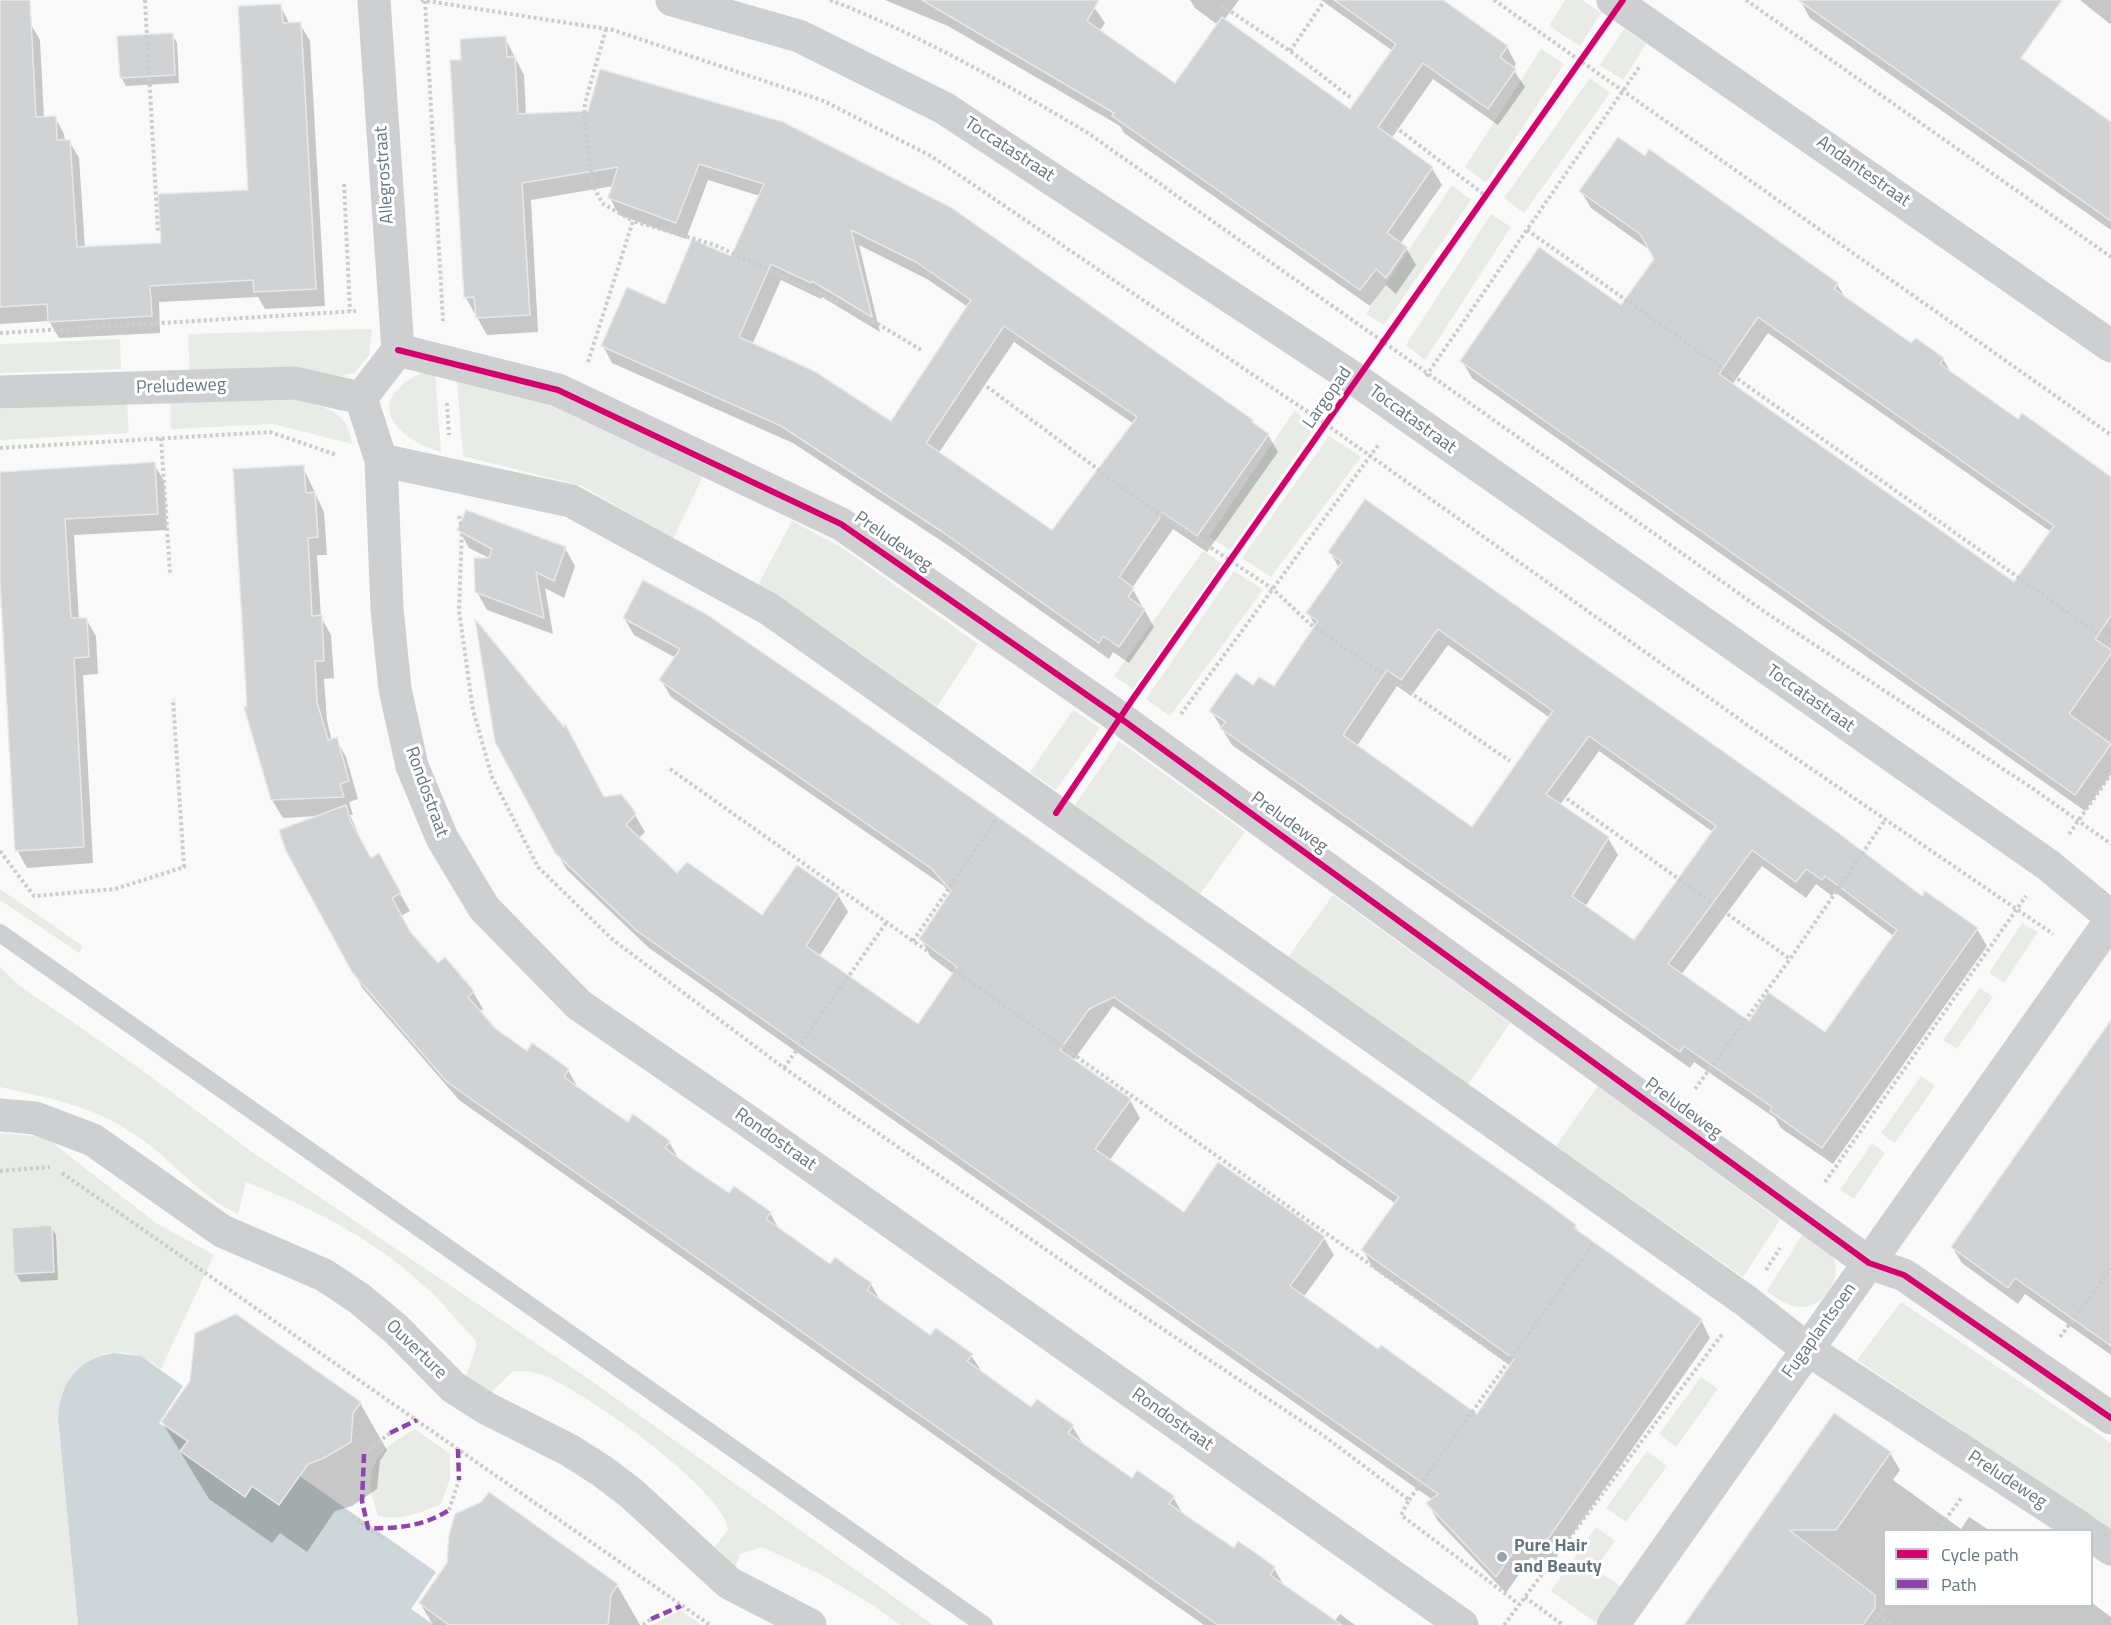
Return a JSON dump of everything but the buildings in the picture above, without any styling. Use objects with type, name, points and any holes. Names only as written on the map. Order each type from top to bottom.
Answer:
[{"type":"street","name":"Allegrostraat","points":[[374,0],[398,350]]},
{"type":"street","name":"Toccatastraat","points":[[672,0],[799,36],[944,108],[1358,381],[2048,866],[2111,918]]},
{"type":"street","name":"Andantestraat","points":[[1617,2],[2111,346]]},
{"type":"street","points":[[381,460],[361,398],[398,350]]},
{"type":"street","name":"Preludeweg","points":[[398,350],[558,390],[841,524],[1158,746],[1869,1263],[1904,1275],[2111,1418]]},
{"type":"street","name":"Preludeweg","points":[[0,392],[295,383],[361,398]]},
{"type":"street","name":"Preludeweg","points":[[381,460],[571,501],[769,609],[1736,1294],[1807,1349],[2082,1529]]},
{"type":"street","name":"Rondostraat","points":[[381,460],[387,609],[395,689],[412,766],[442,838],[484,908],[579,1005],[745,1119],[1462,1625]]},
{"type":"street","name":"Fugaplantsoen","points":[[1613,1625],[2086,957],[2111,918]]},
{"type":"street","name":"Ouverture","points":[[0,1115],[35,1118],[93,1140],[222,1231],[324,1275],[360,1299],[396,1329],[453,1387],[486,1408],[569,1450],[602,1471],[631,1493],[729,1583],[810,1625]]},
{"type":"street","points":[[2093,1537],[2111,1548]]},
{"type":"lane","points":[[0,933],[984,1625]]},
{"type":"path","points":[[145,0],[158,233]]},
{"type":"path","points":[[445,329],[440,310],[423,0],[606,29],[719,64],[824,101],[931,156],[1327,425],[1753,729],[2086,957]]},
{"type":"path","points":[[830,0],[892,24],[985,72],[1088,133],[1765,612],[2111,844]]},
{"type":"path","points":[[1290,51],[1325,0]]},
{"type":"path","points":[[1494,0],[2111,435]]},
{"type":"path","points":[[1746,0],[2111,257]]},
{"type":"path","points":[[1574,71],[1617,2]]},
{"type":"path","points":[[1221,5],[1290,51],[1351,98]]},
{"type":"path","points":[[606,29],[585,103],[593,185],[602,203],[633,221],[715,245],[851,308],[923,351]]},
{"type":"path","points":[[1158,746],[1401,413],[1662,32]]},
{"type":"path","points":[[1390,123],[1486,196]]},
{"type":"path","points":[[1480,206],[1493,186]]},
{"type":"path","points":[[585,371],[633,221]]},
{"type":"path","points":[[1527,230],[2111,642]]},
{"type":"path","points":[[0,333],[394,309]]},
{"type":"path","points":[[982,383],[1142,502],[1273,589],[1310,624],[1510,761]]},
{"type":"path","points":[[447,400],[450,444]]},
{"type":"path","points":[[0,448],[270,432],[346,458]]},
{"type":"path","points":[[161,438],[170,573]]},
{"type":"path","points":[[456,510],[462,528],[459,611],[473,710],[492,777],[538,867],[613,940],[784,1068],[1090,1281],[1324,1436],[1409,1500]]},
{"type":"path","points":[[1224,571],[1238,552]]},
{"type":"path","points":[[0,851],[34,896],[115,889],[184,867],[173,699]]},
{"type":"path","points":[[670,769],[1508,1362]]},
{"type":"path","points":[[2048,866],[2111,774]]},
{"type":"path","points":[[1562,795],[1790,959]]},
{"type":"path","points":[[913,941],[998,817]]},
{"type":"path","points":[[1692,1094],[1790,959],[1885,819]]},
{"type":"path","points":[[784,1068],[886,923]]},
{"type":"path","points":[[0,1171],[54,1167],[710,1625]]},
{"type":"path","points":[[1519,1604],[1401,1515],[1409,1500],[1595,1240]]},
{"type":"path","points":[[2058,1341],[2111,1269]]},
{"type":"path","points":[[364,1454],[390,1433]]},
{"type":"path","points":[[449,1510],[459,1480]]},
{"type":"path","points":[[1939,1529],[1965,1494]]},
{"type":"path","points":[[352,1516],[386,1540]]},
{"type":"path","points":[[1525,1597],[1563,1625]]},
{"type":"path","points":[[1871,1625],[1884,1607]]},
{"type":"path","points":[[1878,1615],[1892,1625]]},
{"type":"path","points":[[643,1625],[651,1619]]},
{"type":"shaded area","points":[[1565,0],[1582,0],[1601,13],[1580,46],[1549,26]]},
{"type":"shaded area","points":[[1624,29],[1646,44],[1623,80],[1600,65]]},
{"type":"shaded area","points":[[1541,49],[1564,64],[1486,183],[1465,167]]},
{"type":"shaded area","points":[[1590,78],[1610,93],[1524,213],[1504,198]]},
{"type":"shaded area","points":[[1452,185],[1471,200],[1384,325],[1366,314]]},
{"type":"shaded area","points":[[1491,214],[1511,227],[1425,360],[1406,345]]},
{"type":"shaded area","points":[[372,329],[369,355],[354,373],[341,376],[296,370],[190,372],[188,334]]},
{"type":"shaded area","points":[[120,339],[121,369],[0,373],[0,344]]},
{"type":"shaded area","points":[[421,373],[435,373],[441,452],[410,438],[392,418],[389,407],[393,395],[403,384]]},
{"type":"shaded area","points":[[457,381],[550,403],[703,476],[673,539],[582,486],[463,456]]},
{"type":"shaded area","points":[[287,396],[320,406],[338,415],[349,432],[352,444],[273,424],[171,429],[170,400]]},
{"type":"shaded area","points":[[127,402],[129,433],[0,440],[0,409]]},
{"type":"shaded area","points":[[1294,411],[1316,426],[1230,550],[1209,537]]},
{"type":"shaded area","points":[[1329,436],[1361,457],[1271,577],[1242,558]]},
{"type":"shaded area","points":[[792,521],[841,547],[978,644],[937,707],[814,620],[758,585]]},
{"type":"shaded area","points":[[1203,551],[1221,563],[1133,689],[1114,676]]},
{"type":"shaded area","points":[[1234,571],[1263,590],[1170,716],[1146,699]]},
{"type":"shaded area","points":[[1073,710],[1100,728],[1056,790],[1030,772]]},
{"type":"shaded area","points":[[1119,741],[1245,832],[1200,894],[1075,805]]},
{"type":"shaded area","points":[[0,889],[83,946],[79,953],[0,900]]},
{"type":"shaded area","points":[[1333,895],[1510,1023],[1468,1084],[1288,957]]},
{"type":"shaded area","points":[[2022,923],[2038,932],[2004,983],[1989,973]]},
{"type":"shaded area","points":[[0,967],[20,986],[132,1063],[248,1149],[586,1377],[933,1625],[900,1625],[873,1605],[818,1573],[762,1547],[740,1554],[735,1568],[714,1548],[728,1530],[720,1512],[702,1490],[676,1465],[646,1440],[582,1396],[536,1373],[513,1371],[491,1393],[465,1378],[476,1348],[476,1341],[438,1299],[412,1275],[345,1228],[296,1203],[246,1182],[238,1214],[213,1200],[148,1144],[113,1121],[78,1106],[0,1087]]},
{"type":"shaded area","points":[[1980,988],[1993,997],[1957,1049],[1943,1040]]},
{"type":"shaded area","points":[[1921,1076],[1935,1086],[1895,1143],[1881,1133]]},
{"type":"shaded area","points":[[1598,1086],[1780,1220],[1743,1277],[1556,1146]]},
{"type":"shaded area","points":[[0,1133],[45,1137],[156,1223],[214,1255],[161,1369],[144,1358],[126,1353],[109,1353],[94,1358],[80,1368],[69,1381],[62,1398],[58,1418],[78,1625],[0,1625]]},
{"type":"shaded area","points":[[1872,1143],[1885,1153],[1854,1199],[1840,1190]]},
{"type":"shaded area","points":[[1804,1232],[1831,1252],[1836,1270],[1831,1288],[1825,1296],[1810,1306],[1800,1307],[1787,1304],[1767,1291]]},
{"type":"shaded area","points":[[1901,1302],[2111,1443],[2111,1530],[1857,1360]]},
{"type":"shaded area","points":[[114,1353],[141,1356],[183,1386],[159,1423],[275,1503],[294,1472],[436,1572],[411,1609],[434,1625],[78,1625],[58,1418],[63,1394],[73,1374],[90,1360]]},
{"type":"shaded area","points":[[1701,1377],[1718,1389],[1676,1447],[1659,1434]]},
{"type":"shaded area","points":[[415,1429],[450,1454],[450,1479],[441,1504],[403,1517],[378,1516],[371,1486],[371,1474],[375,1464],[390,1446]]},
{"type":"shaded area","points":[[1647,1451],[1667,1466],[1626,1522],[1606,1508]]},
{"type":"shaded area","points":[[1596,1527],[1615,1541],[1595,1569],[1620,1586],[1595,1622],[1551,1591]]},
{"type":"shaded area","points":[[680,1610],[702,1625],[653,1625]]},
{"type":"marked path","points":[[390,1433],[417,1420]]},
{"type":"marked path","points":[[458,1449],[459,1480]]},
{"type":"marked path","points":[[364,1454],[362,1501],[368,1528],[389,1528],[420,1523],[449,1510]]},
{"type":"marked path","points":[[651,1619],[681,1606]]},
{"type":"cycle path","name":"Largopad","points":[[1056,813],[1132,700],[1623,0]]},
{"type":"cycle path","points":[[398,350],[558,390],[841,524],[1120,718],[1869,1263],[1904,1275],[2111,1418]]},
{"type":"place","name":"Pure Hair and Beauty","points":[[1502,1557]]}]
